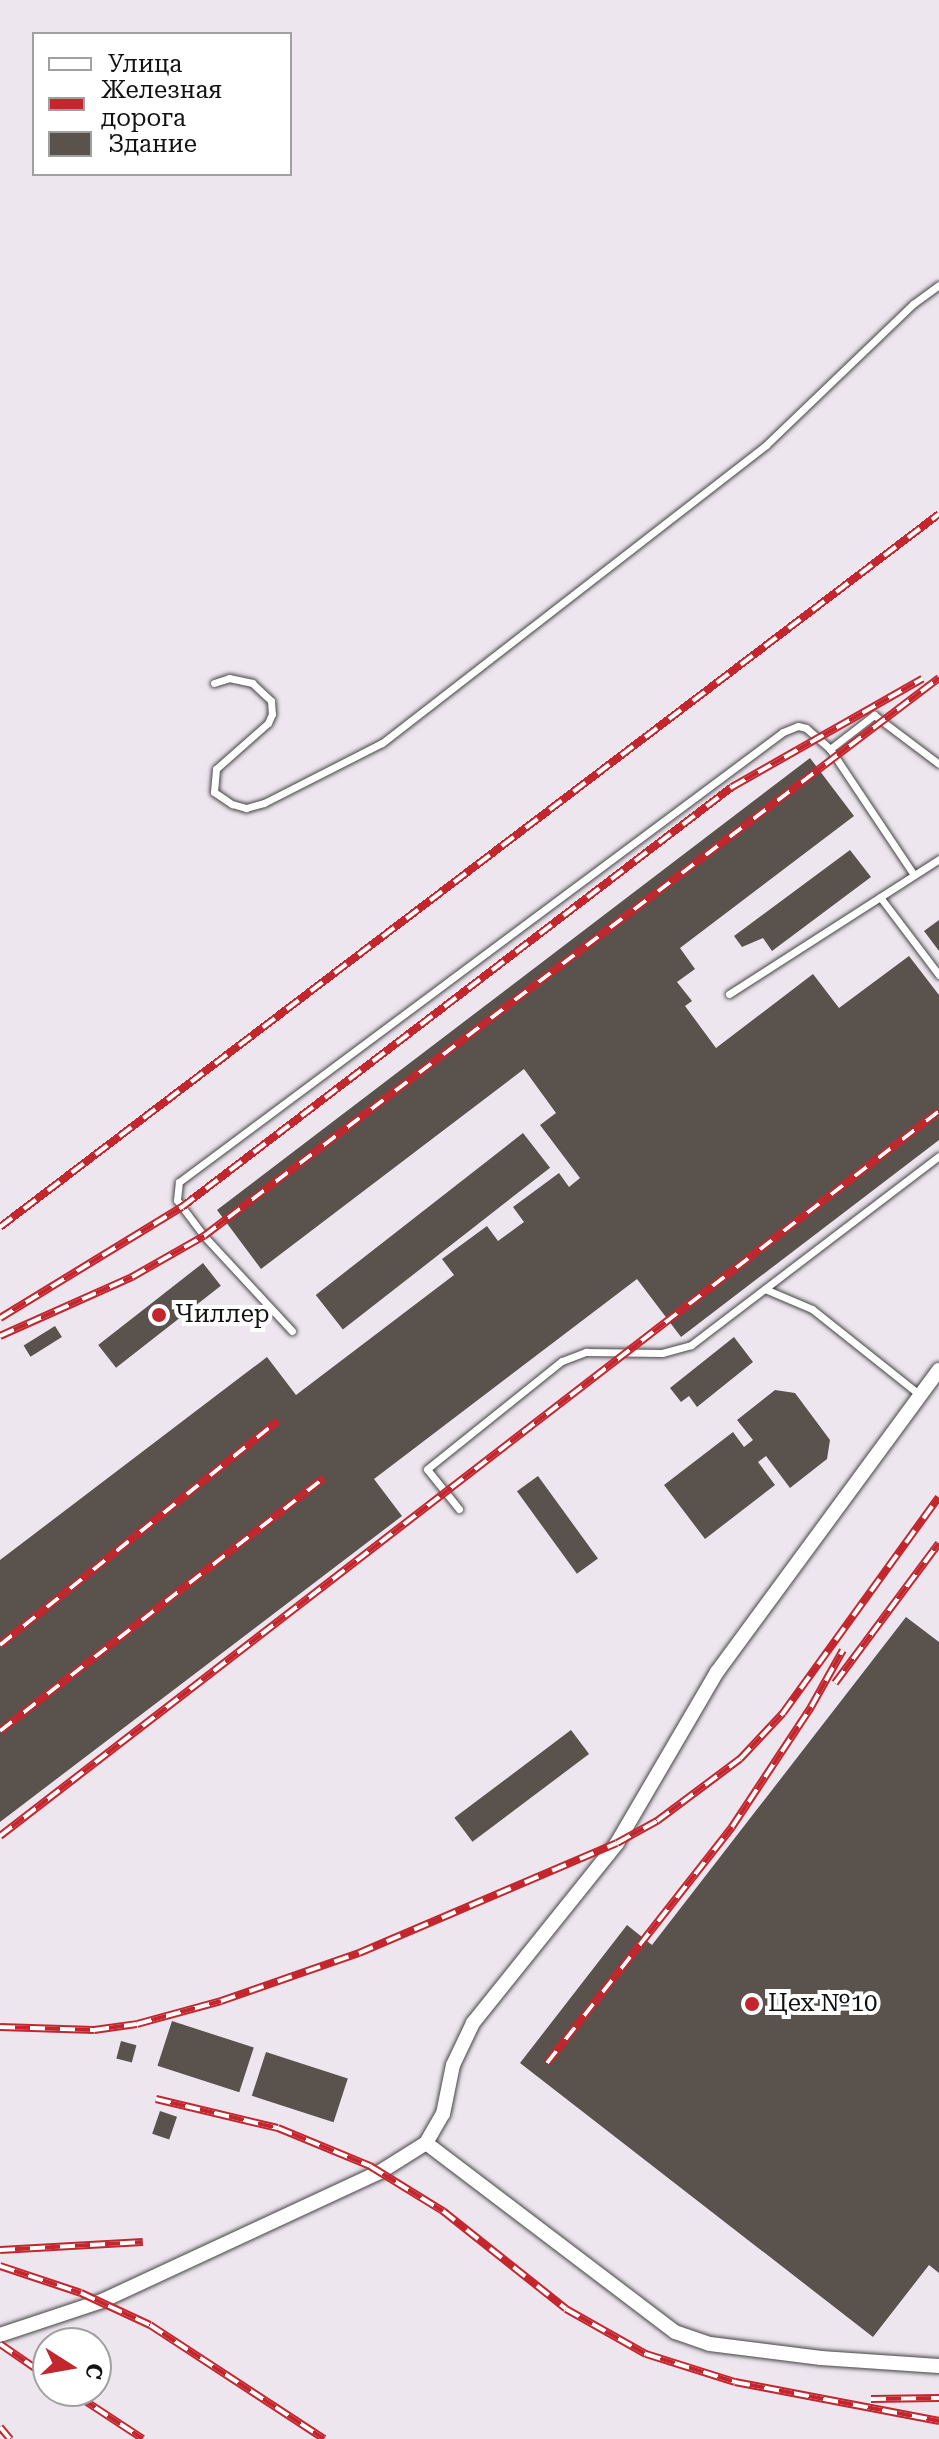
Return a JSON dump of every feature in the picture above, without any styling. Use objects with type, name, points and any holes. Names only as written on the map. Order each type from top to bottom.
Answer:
[{"type":"street","points":[[0,2335],[102,2301],[380,2172],[426,2143],[443,2114],[453,2065],[473,2023],[617,1843],[717,1672],[939,1370]]},
{"type":"street","points":[[426,2143],[661,2323],[692,2339],[821,2358],[939,2366]]},
{"type":"lane","points":[[214,683],[229,678],[252,683],[271,701],[272,714],[268,723],[216,769],[214,792],[232,804],[246,808],[264,803],[382,743],[766,445],[913,304],[939,285]]},
{"type":"lane","points":[[830,749],[874,715],[939,764]]},
{"type":"lane","points":[[292,1331],[204,1236],[177,1200],[179,1182],[783,732],[806,728],[830,749],[914,875]]},
{"type":"lane","points":[[729,994],[939,859]]},
{"type":"lane","points":[[880,897],[939,975]]},
{"type":"lane","points":[[459,1509],[427,1469],[562,1361],[586,1352],[662,1353],[682,1349],[939,1156]]},
{"type":"lane","points":[[765,1289],[820,1315],[920,1395]]},
{"type":"shaded area","points":[[0,0],[939,0],[939,2439],[0,2439]]},
{"type":"building","points":[[810,758],[854,816],[680,948],[695,969],[677,982],[692,1001],[685,1006],[716,1048],[813,974],[839,1008],[909,956],[939,995],[939,1140],[681,1337],[637,1279],[374,1479],[402,1516],[0,1822],[0,1560],[267,1357],[296,1395],[454,1275],[442,1259],[487,1226],[498,1241],[524,1222],[513,1207],[559,1173],[569,1187],[580,1178],[540,1125],[556,1113],[524,1069],[261,1269],[217,1210]]},
{"type":"building","points":[[850,850],[871,877],[772,951],[763,938],[742,947],[734,936]]},
{"type":"building","points":[[939,920],[939,951],[924,931]]},
{"type":"building","points":[[523,1133],[550,1168],[343,1330],[316,1295]]},
{"type":"building","name":"Чиллер","points":[[203,1263],[221,1286],[116,1368],[98,1345]]},
{"type":"building","points":[[55,1326],[62,1337],[31,1357],[24,1346]]},
{"type":"building","points":[[734,1337],[753,1362],[697,1407],[689,1396],[681,1402],[670,1388]]},
{"type":"building","points":[[775,1390],[795,1393],[830,1440],[827,1459],[790,1488],[766,1456],[758,1462],[775,1485],[705,1539],[664,1485],[733,1432],[744,1447],[753,1440],[737,1420]]},
{"type":"building","points":[[538,1476],[598,1559],[577,1574],[517,1491]]},
{"type":"building","name":"Цех №10","points":[[906,1617],[939,1642],[939,2273],[929,2265],[873,2337],[520,2063],[627,1925],[652,1945]]},
{"type":"building","points":[[571,1730],[589,1754],[472,1842],[454,1818]]},
{"type":"building","points":[[172,2021],[254,2048],[239,2092],[157,2066]]},
{"type":"building","points":[[121,2041],[136,2045],[132,2063],[116,2058]]},
{"type":"building","points":[[266,2052],[348,2079],[334,2122],[252,2096]]},
{"type":"building","points":[[160,2111],[177,2117],[169,2140],[152,2134]]},
{"type":"railway","points":[[0,1227],[939,514]]},
{"type":"railway","points":[[0,1336],[132,1277],[204,1236],[939,678]]},
{"type":"railway","points":[[0,1318],[182,1207],[732,787],[922,679]]},
{"type":"railway","points":[[0,1836],[939,1111]]},
{"type":"railway","points":[[0,1645],[278,1421]]},
{"type":"railway","points":[[0,1731],[324,1478]]},
{"type":"railway","points":[[0,2027],[94,2030],[137,2024],[221,2001],[359,1953],[617,1843],[657,1821],[740,1759],[783,1713],[939,1497]]},
{"type":"railway","points":[[835,1683],[939,1543]]},
{"type":"railway","points":[[547,2063],[732,1827],[811,1707],[843,1650]]},
{"type":"railway","points":[[156,2099],[278,2128],[370,2166],[443,2211],[566,2309],[646,2354],[735,2382],[939,2421]]},
{"type":"railway","points":[[0,2250],[143,2242]]},
{"type":"railway","points":[[0,2266],[81,2293],[150,2325],[324,2439]]},
{"type":"railway","points":[[0,2344],[32,2366]]},
{"type":"railway","points":[[871,2399],[939,2398]]},
{"type":"railway","points":[[94,2407],[143,2439]]},
{"type":"railway","points":[[0,2427],[10,2439]]},
{"type":"place","name":"Чиллер","points":[[159,1315]]},
{"type":"place","name":"Цех №10","points":[[752,2004]]}]
